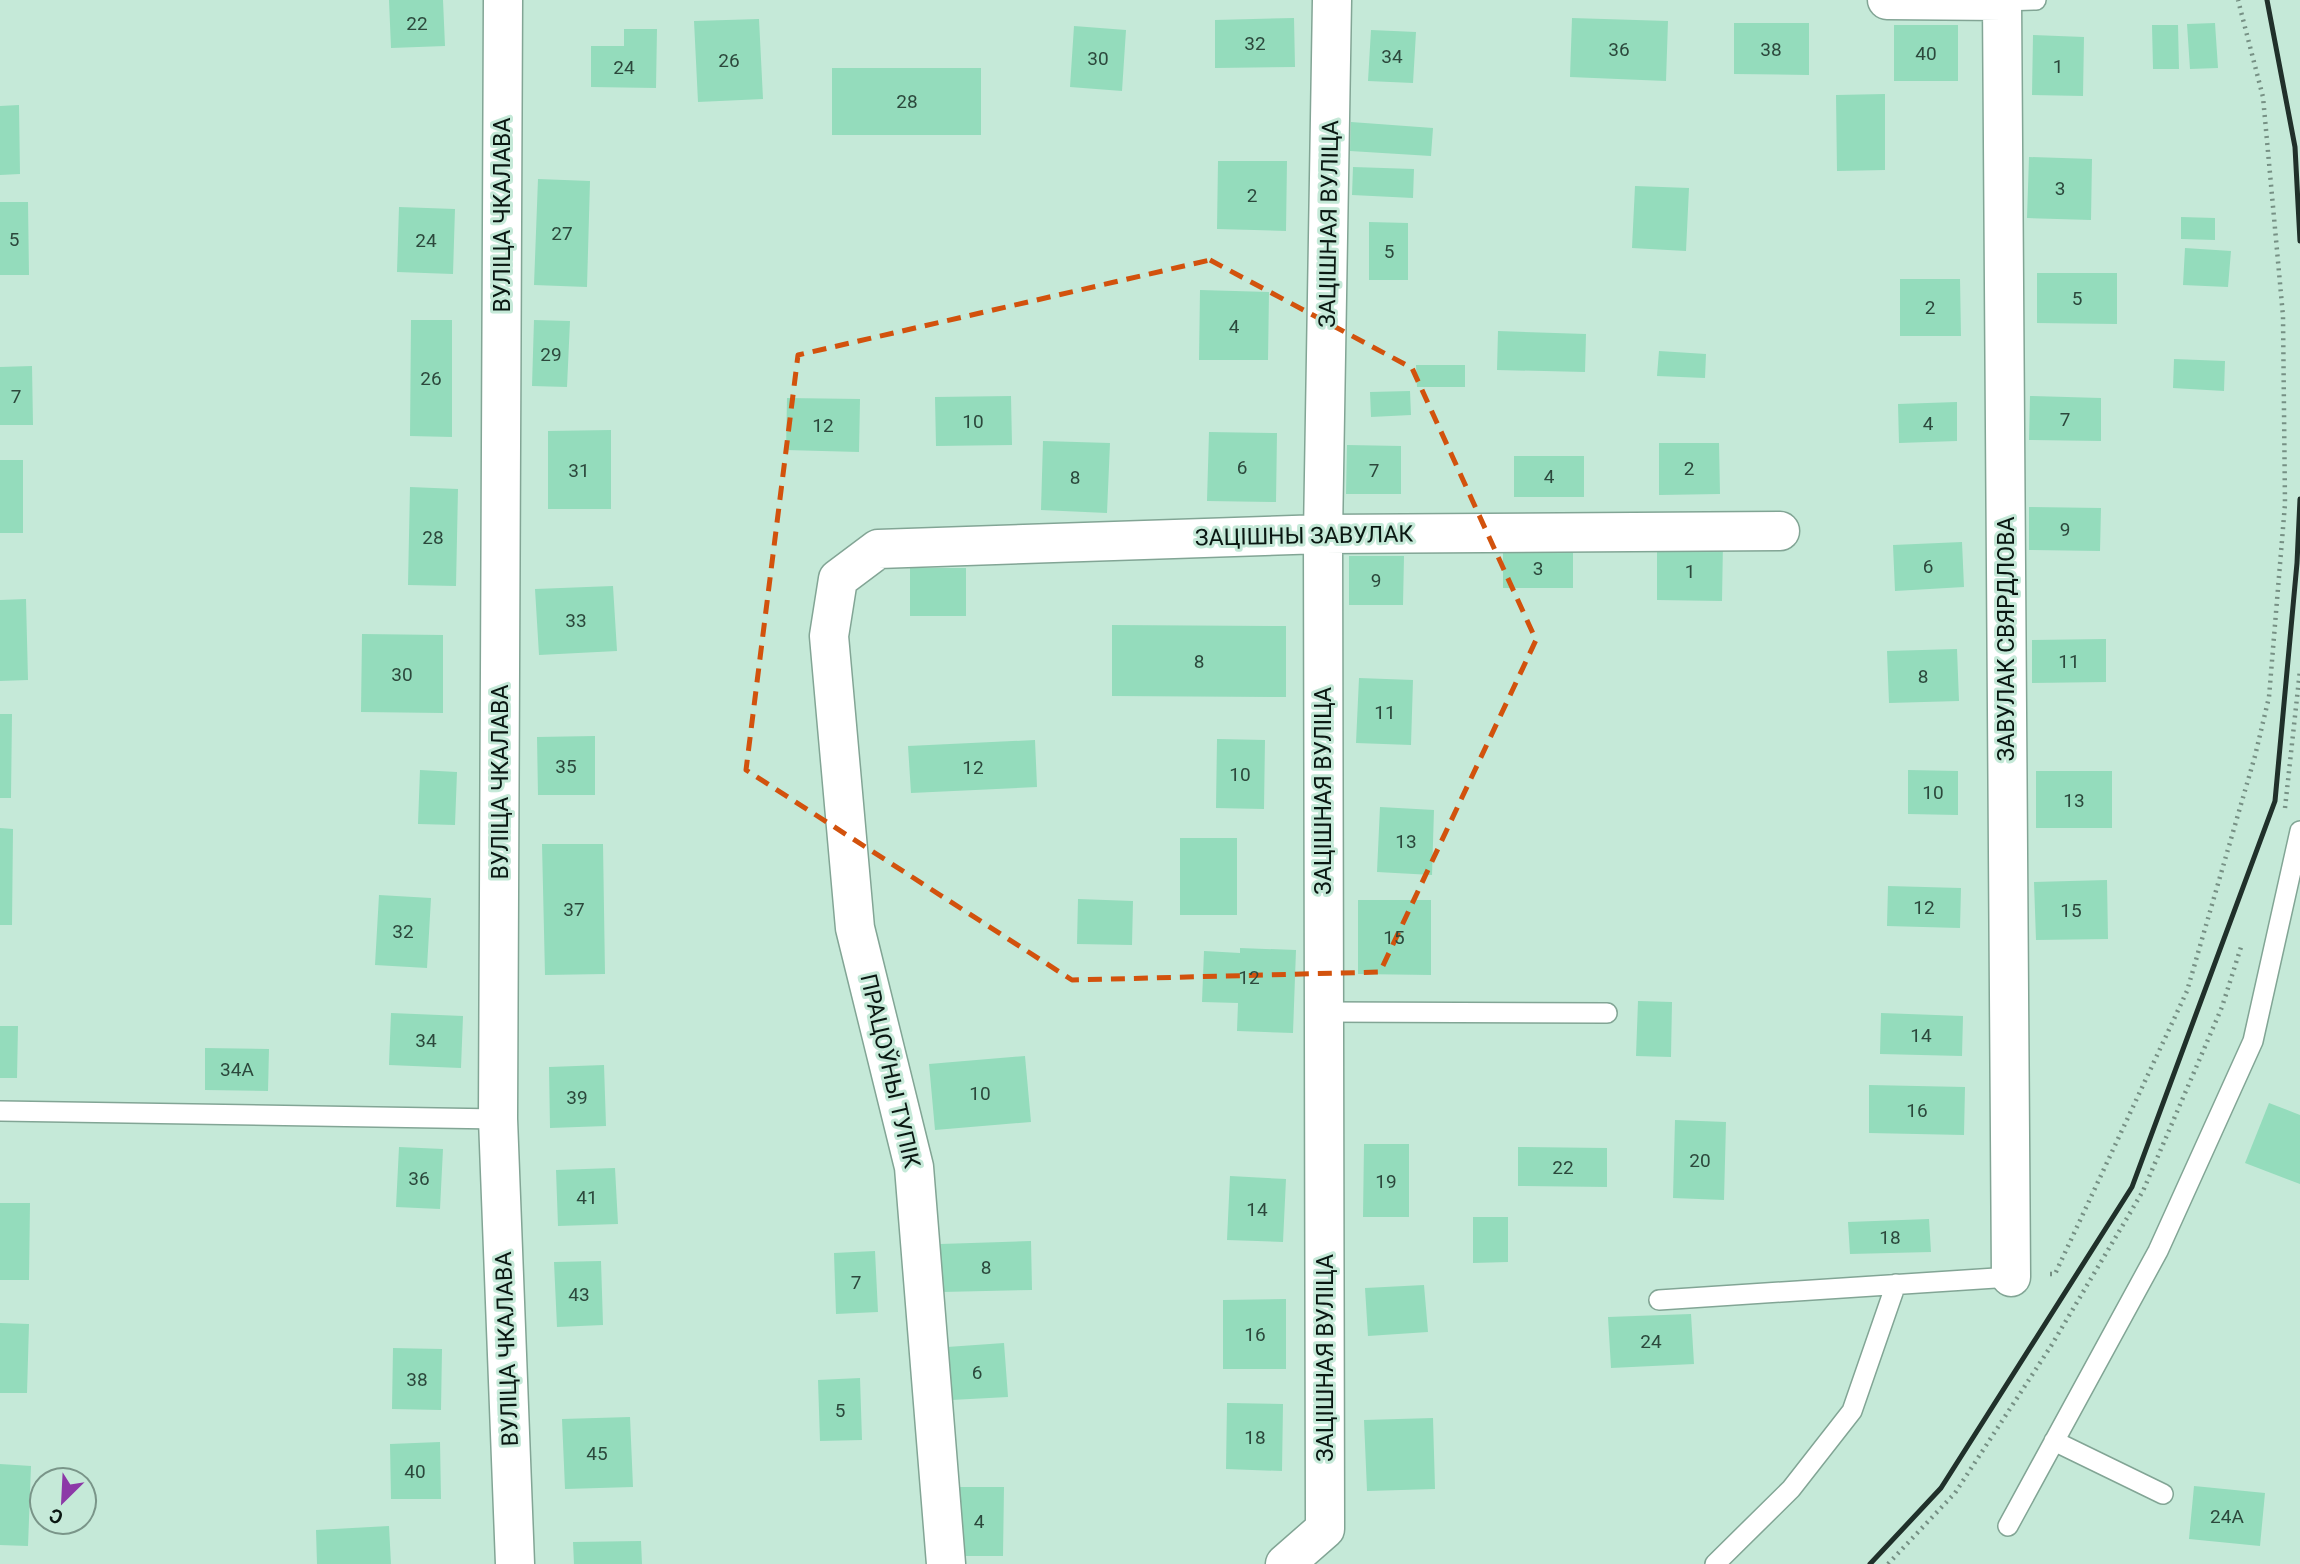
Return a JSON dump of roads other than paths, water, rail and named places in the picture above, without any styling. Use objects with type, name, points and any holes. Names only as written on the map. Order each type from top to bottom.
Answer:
[{"type":"street","name":"ВУЛІЦА ЧКАЛАВА","points":[[503,0],[498,1119],[516,1564]]},
{"type":"street","name":"ЗАЦІШНАЯ ВУЛІЦА","points":[[1285,1564],[1325,1529],[1323,534],[1332,0]]},
{"type":"street","points":[[1887,0],[2019,1]]},
{"type":"street","name":"ЗАВУЛАК СВЯРДЛОВА","points":[[2011,1277],[2019,1]]},
{"type":"street","name":"ЗАЦІШНЫ ЗАВУЛАК","points":[[838,579],[878,549],[1323,534],[1780,531]]},
{"type":"street","name":"ПРАЦОЎНЫ ТУПІК","points":[[838,579],[829,636],[855,928],[914,1167],[946,1564]]},
{"type":"lane","points":[[2008,1526],[2158,1251],[2253,1041],[2300,831]]},
{"type":"lane","points":[[1324,1012],[1607,1013]]},
{"type":"lane","points":[[0,1111],[498,1119]]},
{"type":"lane","points":[[1659,1300],[2011,1277]]},
{"type":"lane","points":[[1715,1564],[1791,1489],[1852,1412],[1896,1284]]},
{"type":"lane","points":[[2054,1441],[2163,1494]]},
{"type":"railway","points":[[2267,0],[2295,147],[2300,241]]},
{"type":"railway","points":[[1870,1564],[1941,1488],[2132,1187],[2275,801],[2297,563],[2300,499]]}]
